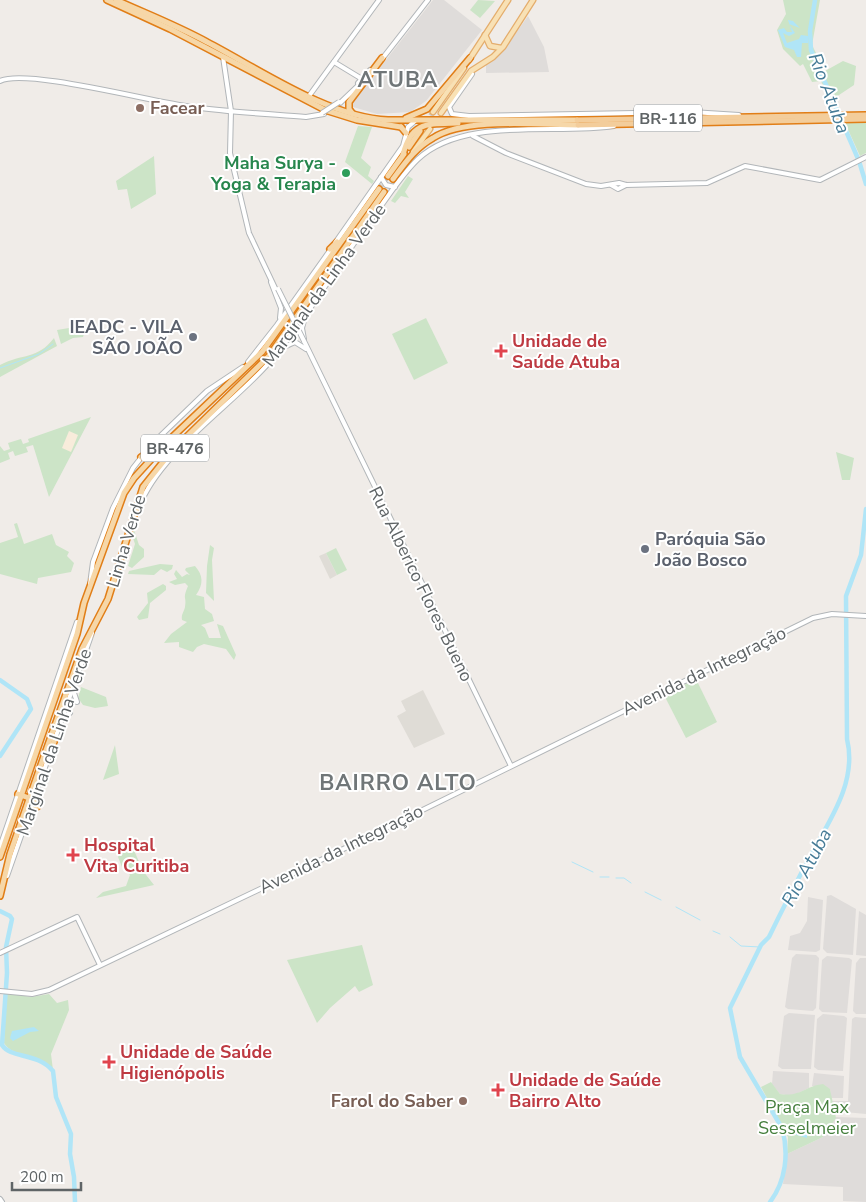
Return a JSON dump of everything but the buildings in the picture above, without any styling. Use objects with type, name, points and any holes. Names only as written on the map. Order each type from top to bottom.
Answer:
[{"type":"highway","points":[[105,0],[111,5],[116,1]]},
{"type":"highway","points":[[116,1],[212,45],[309,96],[352,114],[383,120],[400,120],[426,109],[470,58]]},
{"type":"highway","points":[[116,1],[325,110],[357,120],[401,128],[406,133]]},
{"type":"highway","points":[[212,45],[223,57]]},
{"type":"highway","points":[[352,114],[349,109],[349,102],[382,58]]},
{"type":"highway","points":[[572,115],[578,122],[572,130]]},
{"type":"highway","name":"BR-116","points":[[410,155],[433,137],[450,129],[578,122],[759,116],[847,117],[866,115]]},
{"type":"highway","points":[[447,120],[469,116]]},
{"type":"highway","name":"BR-116","points":[[400,120],[631,123],[834,117]]},
{"type":"highway","name":"BR-116","points":[[847,117],[866,119]]},
{"type":"highway","points":[[400,120],[405,124],[401,128]]},
{"type":"highway","name":"BR-116","points":[[403,155],[412,133],[424,125],[491,120]]},
{"type":"highway","points":[[388,176],[420,131]]},
{"type":"highway","points":[[393,180],[410,155]]},
{"type":"highway","name":"Linha Verde","points":[[0,857],[77,634],[84,603],[124,493],[134,478],[175,434],[254,361],[345,235],[381,191],[342,254],[275,349],[237,390],[158,467],[139,496],[134,520],[108,599],[82,649],[44,756],[32,798],[9,858],[0,896]]},
{"type":"highway","points":[[342,254],[365,228]]},
{"type":"highway","points":[[330,249],[345,235]]},
{"type":"highway","points":[[321,290],[329,271]]},
{"type":"highway","points":[[254,361],[261,347]]},
{"type":"highway","points":[[237,390],[250,383]]},
{"type":"highway","points":[[141,457],[175,434]]},
{"type":"highway","points":[[44,756],[54,742]]},
{"type":"highway","points":[[20,795],[32,798],[38,805],[29,813]]},
{"type":"main road","points":[[309,96],[379,0]]},
{"type":"main road","points":[[0,80],[13,77],[68,84],[188,107],[306,117],[323,114],[340,103],[382,58],[428,0]]},
{"type":"main road","points":[[441,113],[471,71],[493,57],[502,47],[533,0]]},
{"type":"main road","points":[[433,112],[470,58],[505,1]]},
{"type":"main road","points":[[486,33],[488,45],[495,48],[502,47]]},
{"type":"main road","points":[[223,57],[231,111],[229,142],[249,233],[271,278],[273,291],[281,308],[277,325]]},
{"type":"main road","points":[[340,103],[382,58]]},
{"type":"main road","points":[[334,62],[362,79]]},
{"type":"main road","points":[[477,66],[449,106],[450,113],[469,116],[692,112],[759,116]]},
{"type":"main road","points":[[406,133],[410,125],[417,120]]},
{"type":"main road","name":"Marginal da Linha Verde","points":[[134,520],[142,500],[167,464],[250,383],[278,352],[408,169],[426,152],[444,142],[470,135],[572,130],[631,123]]},
{"type":"main road","points":[[410,155],[430,129]]},
{"type":"main road","name":"Marginal da Linha Verde","points":[[90,586],[93,562],[116,499],[125,480],[141,457],[156,439],[207,392],[248,362],[261,347],[403,146],[406,133]]},
{"type":"main road","points":[[486,141],[488,133]]},
{"type":"main road","points":[[470,135],[478,137],[506,153],[586,184],[618,186],[707,183],[745,166],[820,180],[864,158]]},
{"type":"main road","points":[[381,176],[386,185],[395,187]]},
{"type":"main road","name":"Rua Alberico Flores Bueno","points":[[271,278],[314,362],[511,766]]},
{"type":"main road","points":[[307,311],[302,331],[314,362]]},
{"type":"main road","points":[[278,352],[292,342],[306,349]]},
{"type":"main road","name":"Rua Alberico Flores Bueno","points":[[303,342],[332,400]]},
{"type":"main road","name":"Avenida da Integração","points":[[0,991],[39,994],[64,983],[809,620],[824,614],[866,616]]},
{"type":"main road","name":"Marginal da Linha Verde","points":[[32,798],[94,629]]},
{"type":"main road","points":[[73,689],[77,702]]},
{"type":"main road","points":[[62,720],[70,714]]},
{"type":"main road","name":"Marginal da Linha Verde","points":[[0,847],[20,795]]},
{"type":"main road","name":"Marginal da Linha Verde","points":[[4,883],[29,813]]},
{"type":"main road","points":[[4,951],[76,917],[100,965]]},
{"type":"shaded area","points":[[433,0],[444,0],[482,30],[426,101],[410,112],[377,114],[353,107],[353,102]]},
{"type":"shaded area","points":[[528,16],[544,47],[549,72],[486,73],[486,65],[504,50]]},
{"type":"shaded area","points":[[326,553],[337,575],[330,579],[319,556]]},
{"type":"shaded area","points":[[423,690],[445,734],[414,748],[397,716],[406,711],[401,701]]},
{"type":"shaded area","points":[[831,895],[856,909],[853,955],[827,953],[823,949],[827,896]]},
{"type":"shaded area","points":[[808,897],[823,900],[820,950],[816,952],[788,950],[790,936],[800,933],[807,921]]},
{"type":"shaded area","points":[[859,911],[866,915],[866,956],[856,955]]},
{"type":"shaded area","points":[[796,954],[816,955],[819,958],[816,1008],[813,1011],[788,1009],[785,1007],[792,958]]},
{"type":"shaded area","points":[[827,956],[849,958],[852,960],[847,1013],[822,1012],[819,1009],[822,960]]},
{"type":"shaded area","points":[[860,958],[866,958],[866,1014],[856,1014],[853,1011],[856,963]]},
{"type":"shaded area","points":[[789,1013],[815,1015],[811,1069],[782,1069],[778,1066],[784,1016]]},
{"type":"shaded area","points":[[823,1014],[847,1018],[843,1071],[818,1070],[814,1067],[817,1019]]},
{"type":"shaded area","points":[[855,1017],[866,1018],[866,1114],[834,1111],[831,1101],[848,1101],[852,1019]]},
{"type":"shaded area","points":[[773,1071],[809,1073],[809,1088],[792,1096],[780,1094],[772,1084]]},
{"type":"shaded area","points":[[814,1073],[844,1076],[843,1098],[831,1098],[830,1089],[812,1086]]},
{"type":"shaded area","points":[[836,1117],[866,1118],[866,1202],[843,1201],[843,1187],[783,1184],[787,1154],[823,1137]]},
{"type":"green space","points":[[478,0],[495,1],[480,18],[470,10]]},
{"type":"green space","points":[[783,0],[820,0],[812,45],[825,71],[843,61],[856,66],[854,85],[830,101],[821,81],[812,82],[803,64],[800,66],[783,49],[777,30],[786,14]]},
{"type":"green space","points":[[845,123],[866,123],[866,153],[860,156]]},
{"type":"green space","points":[[358,126],[372,127],[361,158],[371,167],[368,176],[374,181],[372,184],[345,162]]},
{"type":"green space","points":[[154,156],[156,194],[131,209],[127,189],[118,190],[116,181]]},
{"type":"green space","points":[[408,176],[413,179],[405,192],[409,198],[401,196],[395,203],[391,201]]},
{"type":"green space","points":[[426,318],[448,363],[414,380],[392,334]]},
{"type":"green space","points":[[87,325],[83,337],[73,338],[61,344],[57,330]]},
{"type":"green space","points":[[54,338],[57,346],[0,377],[0,365],[42,350]]},
{"type":"green space","points":[[91,417],[49,497],[33,445],[26,447],[28,452],[15,456],[13,451],[8,453],[10,459],[0,463],[0,446],[4,451],[10,449],[8,443],[21,439],[23,444],[29,442],[28,439]]},
{"type":"green space","points":[[836,452],[854,458],[850,480],[842,480]]},
{"type":"green space","points":[[17,523],[24,544],[52,534],[56,545],[69,552],[67,556],[74,563],[71,572],[38,578],[37,584],[0,574],[0,543],[18,537],[14,524]]},
{"type":"green space","points":[[134,530],[139,545],[144,549],[144,557],[132,568],[128,566],[135,544],[131,532]]},
{"type":"green space","points":[[210,545],[214,548],[212,560],[214,601],[206,593]]},
{"type":"green space","points":[[336,548],[347,570],[337,575],[326,553]]},
{"type":"green space","points":[[160,564],[173,565],[172,569],[167,572],[161,569],[154,575],[128,574],[129,571]]},
{"type":"green space","points":[[195,566],[202,580],[196,595],[204,597],[205,609],[212,614],[214,621],[201,625],[205,628],[209,638],[221,638],[217,624],[223,626],[236,655],[234,660],[226,649],[204,644],[197,647],[193,652],[179,647],[179,642],[164,643],[171,634],[187,622],[182,620],[182,615],[188,586],[185,583],[175,585],[169,582],[177,579],[174,574],[176,570],[182,577],[187,574],[190,575],[185,570],[186,568]]},
{"type":"green space","points":[[163,584],[166,586],[166,590],[150,603],[148,618],[139,620],[137,617],[148,603],[147,593]]},
{"type":"green space","points":[[696,679],[717,722],[686,738],[664,695]]},
{"type":"green space","points":[[81,687],[106,697],[108,706],[95,708],[83,705],[78,698]]},
{"type":"green space","points":[[115,745],[119,774],[103,780]]},
{"type":"green space","points":[[130,841],[143,871],[154,885],[96,898],[103,892],[126,886],[130,875],[122,867],[118,857],[127,842]]},
{"type":"green space","points":[[362,945],[373,985],[359,992],[355,986],[330,1008],[317,1023],[287,960]]},
{"type":"green space","points":[[6,993],[31,997],[49,994],[57,1003],[68,1000],[69,1010],[51,1054],[53,1070],[41,1061],[14,1052],[4,1043]]},
{"type":"green space","name":"Praça Max Sesselmeier","points":[[771,1082],[780,1094],[787,1095],[823,1084],[830,1089],[836,1118],[823,1137],[787,1154],[788,1137],[761,1087]]},
{"type":"sand","points":[[69,431],[78,435],[71,452],[62,448]]},
{"type":"water","points":[[788,20],[793,21],[800,28],[789,24]]},
{"type":"water","points":[[790,25],[795,33],[789,36],[783,33],[787,43],[799,39],[801,35],[808,36],[808,43],[802,43],[801,57],[797,57],[794,50],[785,47],[778,30],[784,28],[787,32],[792,32]]},
{"type":"water","points":[[34,1027],[39,1031],[30,1032],[13,1041],[10,1038],[12,1031]]},
{"type":"water","points":[[805,1124],[815,1126],[818,1131],[807,1135],[807,1138],[793,1134],[793,1129]]},
{"type":"waterway","name":"Rio Atuba","points":[[815,0],[810,31],[811,50],[859,161],[866,184]]},
{"type":"waterway","points":[[0,368],[39,354],[53,344]]},
{"type":"waterway","name":"Rio Atuba","points":[[770,1202],[783,1176],[785,1166],[784,1137],[782,1128],[740,1057],[730,1008],[761,945],[769,937],[835,811],[846,783],[849,769],[846,596],[861,555],[866,509]]},
{"type":"waterway","points":[[0,680],[27,699],[31,709],[0,756]]},
{"type":"waterway","points":[[572,862],[593,872]]},
{"type":"waterway","points":[[600,877],[609,877]]},
{"type":"waterway","points":[[616,878],[624,878],[631,883]]},
{"type":"waterway","points":[[645,892],[661,900]]},
{"type":"waterway","points":[[676,907],[700,920]]},
{"type":"waterway","points":[[0,911],[12,919],[6,947],[7,973],[2,1045],[12,1052],[40,1061],[53,1071],[56,1097],[71,1134],[70,1154],[74,1177],[75,1202]]},
{"type":"waterway","points":[[713,931],[720,934]]},
{"type":"waterway","points":[[730,937],[741,946],[760,947]]},
{"type":"tunnel","points":[[422,128],[433,112]]},
{"type":"tunnel","points":[[379,189],[388,176]]},
{"type":"place","name":"Facear","points":[[140,108]]},
{"type":"place","name":"Maha Surya - Yoga & Terapia","points":[[346,173]]},
{"type":"place","name":"IEADC - VILA SÃO JOÃO","points":[[193,337]]},
{"type":"place","name":"Unidade de Saúde Atuba","points":[[501,351]]},
{"type":"place","name":"Paróquia São João Bosco","points":[[645,549]]},
{"type":"place","name":"Hospital Vita Curitiba","points":[[73,855]]},
{"type":"place","name":"Unidade de Saúde Higienópolis","points":[[109,1062]]},
{"type":"place","name":"Unidade de Saúde Bairro Alto","points":[[498,1090]]},
{"type":"place","name":"Farol do Saber","points":[[463,1101]]},
{"type":"district","name":"ATUBA","points":[[398,79]]},
{"type":"district","name":"BAIRRO ALTO","points":[[398,782]]}]
